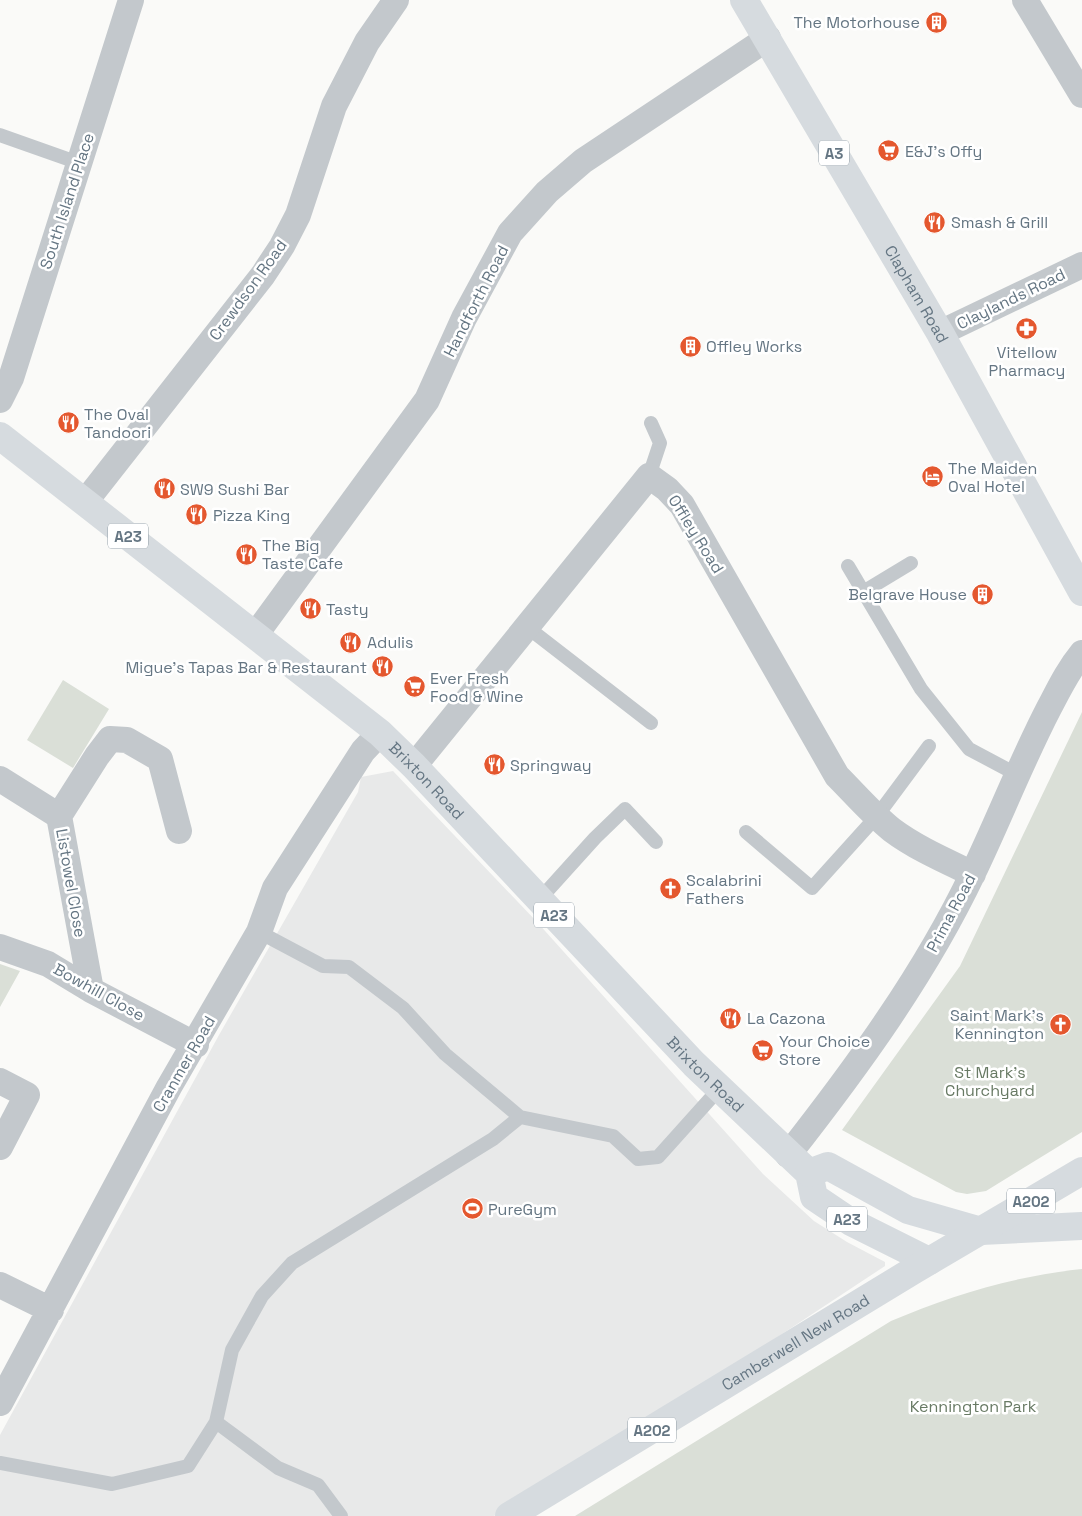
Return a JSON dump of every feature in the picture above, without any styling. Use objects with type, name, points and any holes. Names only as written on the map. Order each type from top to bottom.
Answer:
[{"type":"highway","name":"Clapham Road","points":[[744,0],[940,333],[1082,592]]},
{"type":"highway","name":"Brixton Road","points":[[0,436],[256,634],[380,733],[414,766],[719,1090],[809,1173]]},
{"type":"highway","name":"A23","points":[[929,1261],[871,1233],[814,1197],[809,1173],[828,1166],[908,1210],[981,1231],[1082,1226]]},
{"type":"highway","name":"Camberwell New Road","points":[[509,1516],[929,1261],[1082,1171]]},
{"type":"street","name":"South Island Place","points":[[0,400],[11,378],[131,0]]},
{"type":"street","points":[[1025,0],[1082,96]]},
{"type":"street","name":"Crewdson Road","points":[[85,502],[263,275],[282,246],[298,215],[334,106],[367,42],[393,1]]},
{"type":"street","name":"Handforth Road","points":[[256,634],[427,400],[464,318],[510,234],[547,192],[583,161],[768,38]]},
{"type":"street","name":"Claylands Road","points":[[940,333],[1082,265]]},
{"type":"street","points":[[414,766],[649,476]]},
{"type":"street","name":"Offley Road","points":[[649,476],[668,489],[682,505],[837,776],[893,830],[925,850],[973,874]]},
{"type":"street","name":"Prima Road","points":[[788,1155],[856,1063],[940,939],[973,874],[1043,721],[1072,665],[1082,653]]},
{"type":"street","name":"Cranmer Road","points":[[0,1403],[169,1087],[196,1045],[259,932],[275,888],[363,751],[380,733]]},
{"type":"street","name":"Listowel Close","points":[[91,990],[59,816],[110,739],[126,740],[160,759],[179,830]]},
{"type":"street","points":[[0,779],[59,816]]},
{"type":"street","name":"Bowhill Close","points":[[0,947],[48,964],[91,990],[196,1045]]},
{"type":"street","points":[[0,1081],[26,1095],[0,1147]]},
{"type":"street","points":[[0,1285],[51,1310]]},
{"type":"lane","points":[[0,135],[79,163]]},
{"type":"lane","points":[[649,476],[660,443],[651,423]]},
{"type":"lane","points":[[863,592],[911,563]]},
{"type":"lane","points":[[848,566],[921,690],[969,749],[1018,775]]},
{"type":"lane","points":[[527,627],[651,723]]},
{"type":"lane","points":[[746,832],[812,888],[877,816],[929,746]]},
{"type":"lane","points":[[539,900],[595,838],[625,809],[656,842]]},
{"type":"lane","points":[[259,932],[323,966],[349,967],[403,1008],[445,1054],[520,1117],[612,1136],[638,1159],[658,1156],[719,1090]]},
{"type":"lane","points":[[0,1463],[112,1484],[188,1466],[216,1422],[232,1350],[262,1296],[292,1263],[493,1139],[520,1117]]},
{"type":"lane","points":[[216,1422],[278,1468],[318,1485],[341,1516]]},
{"type":"shaded area","points":[[393,771],[537,922],[763,1174],[814,1221],[847,1242],[885,1262],[885,1266],[685,1398],[494,1516],[0,1516],[0,1435],[219,1035],[358,792],[361,777]]},
{"type":"green space","points":[[63,680],[109,709],[73,768],[27,740]]},
{"type":"green space","name":"St Mark's Churchyard","points":[[1082,712],[1082,1132],[986,1191],[967,1194],[956,1192],[842,1130],[960,966]]},
{"type":"green space","points":[[0,964],[20,971],[0,1007]]},
{"type":"green space","name":"Kennington Park","points":[[1082,1269],[1082,1516],[575,1516],[891,1321],[937,1303],[984,1288],[1032,1276]]},
{"type":"place","name":"The Motorhouse","points":[[936,22]]},
{"type":"place","name":"E&J's Offy","points":[[889,151]]},
{"type":"place","name":"Smash & Grill","points":[[935,222]]},
{"type":"place","name":"Vitellow Pharmacy","points":[[1027,328]]},
{"type":"place","name":"Offley Works","points":[[690,346]]},
{"type":"place","name":"The Oval Tandoori","points":[[68,423]]},
{"type":"place","name":"The Maiden Oval Hotel","points":[[932,477]]},
{"type":"place","name":"SW9 Sushi Bar","points":[[164,489]]},
{"type":"place","name":"Pizza King","points":[[197,515]]},
{"type":"place","name":"The Big Taste Cafe","points":[[246,554]]},
{"type":"place","name":"Belgrave House","points":[[983,594]]},
{"type":"place","name":"Tasty","points":[[310,609]]},
{"type":"place","name":"Adulis","points":[[351,642]]},
{"type":"place","name":"Migue's Tapas Bar & Restaurant","points":[[383,667]]},
{"type":"place","name":"Ever Fresh Food & Wine","points":[[414,687]]},
{"type":"place","name":"Springway","points":[[494,765]]},
{"type":"place","name":"Scalabrini Fathers","points":[[670,889]]},
{"type":"place","name":"La Cazona","points":[[731,1018]]},
{"type":"place","name":"Saint Mark's Kennington","points":[[1060,1024]]},
{"type":"place","name":"Your Choice Store","points":[[763,1050]]},
{"type":"place","name":"PureGym","points":[[472,1209]]}]
